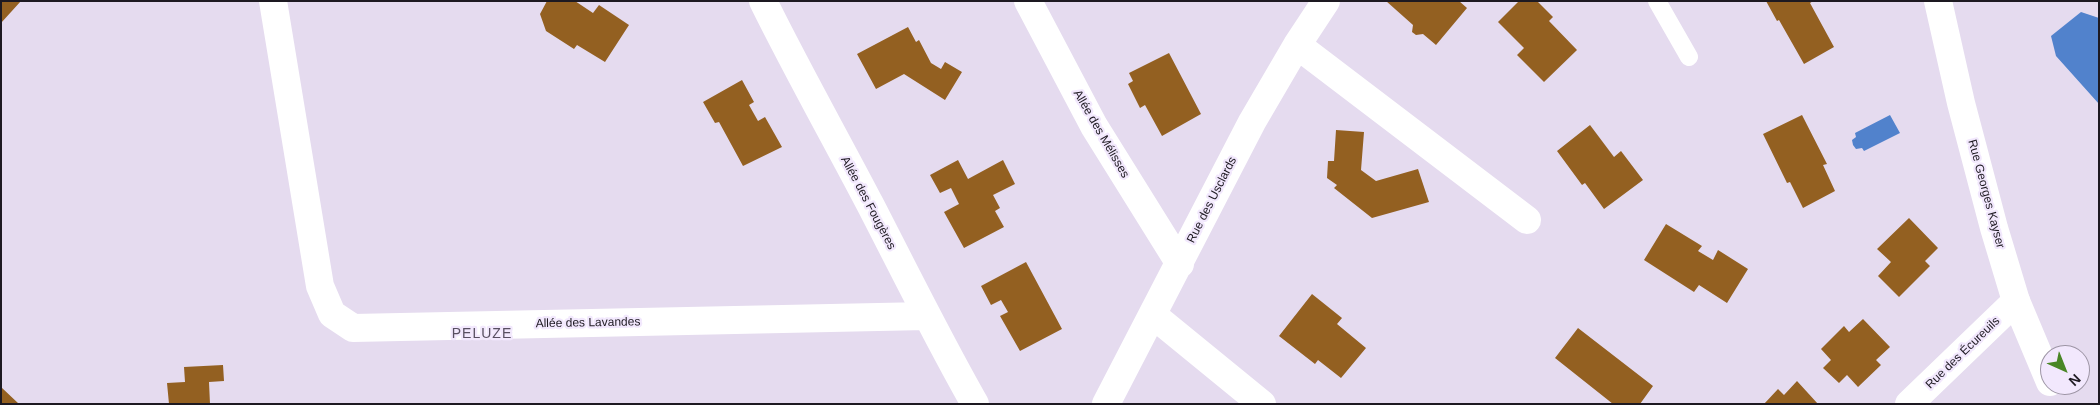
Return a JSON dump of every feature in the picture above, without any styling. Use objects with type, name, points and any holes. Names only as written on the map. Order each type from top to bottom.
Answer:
[{"type":"street","name":"Allée des Lavandes","points":[[273,1],[320,286],[332,314],[353,328],[926,316]]},
{"type":"street","name":"Allée des Fougères","points":[[763,1],[796,68],[871,206],[926,316],[975,404]]},
{"type":"street","name":"Allée des Mélisses","points":[[1028,1],[1094,126],[1180,264]]},
{"type":"street","name":"Rue des Usclards","points":[[1106,404],[1252,122],[1297,45],[1326,1]]},
{"type":"street","name":"Rue Georges Kayser","points":[[1938,1],[1964,112],[2016,302],[2040,358]]},
{"type":"street","points":[[1297,45],[1527,220]]},
{"type":"street","name":"Rue des Écureuils","points":[[1909,404],[2016,302]]},
{"type":"street","points":[[1153,315],[1262,404]]},
{"type":"lane","points":[[1657,1],[1689,57]]},
{"type":"water","points":[[2081,12],[2099,18],[2099,104],[2056,56],[2051,36]]},
{"type":"water","points":[[1890,115],[1900,133],[1864,151],[1862,148],[1856,149],[1852,140],[1856,137],[1855,133]]},
{"type":"building","points":[[1,1],[21,1],[1,23]]},
{"type":"building","points":[[547,1],[575,1],[593,13],[599,5],[629,25],[605,62],[577,45],[574,49],[546,31],[540,14]]},
{"type":"building","points":[[1386,1],[1459,1],[1467,8],[1436,45],[1423,34],[1416,35],[1412,32],[1413,25]]},
{"type":"building","points":[[1519,1],[1537,1],[1553,17],[1549,21],[1577,50],[1544,82],[1517,55],[1524,48],[1498,22]]},
{"type":"building","points":[[1766,1],[1813,1],[1810,3],[1834,47],[1804,64]]},
{"type":"building","points":[[908,27],[916,42],[919,40],[931,63],[941,69],[945,62],[962,72],[945,100],[904,74],[876,89],[857,54]]},
{"type":"building","points":[[1169,53],[1201,114],[1162,136],[1145,105],[1140,108],[1128,84],[1133,81],[1129,73]]},
{"type":"building","points":[[742,80],[754,102],[749,105],[758,121],[765,117],[782,147],[743,166],[719,122],[715,123],[703,102]]},
{"type":"building","points":[[1802,115],[1827,164],[1823,165],[1835,191],[1803,208],[1790,182],[1787,183],[1763,134]]},
{"type":"building","points":[[1590,125],[1614,157],[1621,151],[1643,180],[1604,209],[1585,183],[1582,185],[1557,151]]},
{"type":"building","points":[[1336,130],[1364,132],[1361,170],[1376,181],[1418,169],[1429,202],[1372,218],[1334,188],[1337,185],[1327,178],[1328,161],[1334,161]]},
{"type":"building","points":[[958,160],[968,179],[1003,160],[1015,184],[993,195],[1000,208],[995,211],[1004,227],[964,248],[944,212],[959,204],[951,188],[940,193],[930,175]]},
{"type":"building","points":[[1909,218],[1938,248],[1925,261],[1930,266],[1899,297],[1878,276],[1891,262],[1877,249]]},
{"type":"building","points":[[1666,224],[1702,246],[1698,251],[1713,260],[1718,250],[1748,269],[1727,303],[1699,285],[1694,292],[1644,260]]},
{"type":"building","points":[[1026,262],[1062,329],[1020,351],[1000,316],[1008,312],[1001,300],[991,305],[981,286]]},
{"type":"building","points":[[1312,294],[1342,318],[1337,324],[1366,348],[1341,378],[1318,360],[1315,364],[1279,336]]},
{"type":"building","points":[[1863,319],[1890,347],[1876,360],[1881,365],[1858,387],[1847,375],[1839,383],[1823,368],[1831,360],[1821,349],[1844,326],[1849,332]]},
{"type":"building","points":[[1578,328],[1653,386],[1640,404],[1613,404],[1555,358]]},
{"type":"building","points":[[223,365],[224,381],[209,382],[210,404],[169,404],[167,383],[185,382],[184,367]]},
{"type":"building","points":[[1797,381],[1818,404],[1764,404],[1778,389],[1784,395]]},
{"type":"building","points":[[1,387],[19,404],[1,404]]},
{"type":"district","name":"PELUZE","points":[[482,334]]}]
